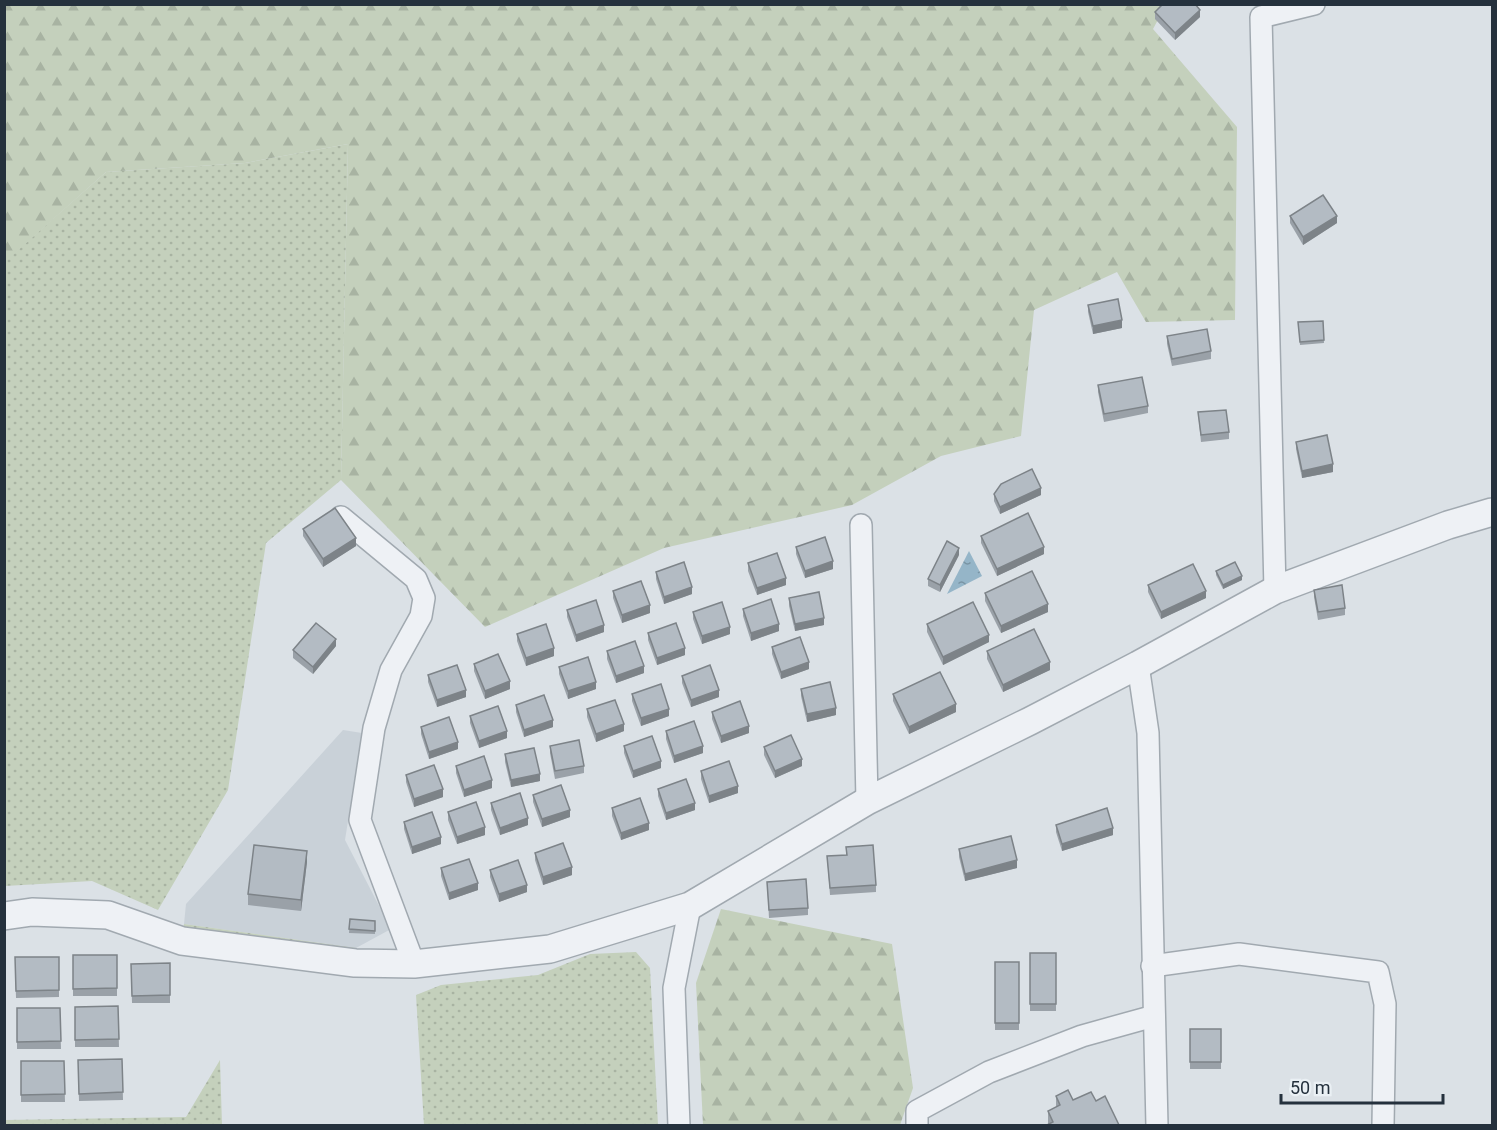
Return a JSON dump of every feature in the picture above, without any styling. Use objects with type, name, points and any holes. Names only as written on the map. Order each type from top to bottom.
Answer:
[{"type":"street","points":[[1275,590],[1261,17],[1314,4]]},
{"type":"street","points":[[4,916],[32,912],[108,915],[182,941],[355,963],[414,964],[550,949],[690,906],[867,801],[1030,721],[1275,590],[1448,525],[1492,512]]},
{"type":"street","points":[[341,517],[416,579],[424,598],[421,616],[391,670],[374,728],[360,820],[414,964]]},
{"type":"street","points":[[861,525],[867,801]]},
{"type":"street","points":[[1138,665],[1148,733],[1156,1125]]},
{"type":"street","points":[[679,1125],[674,988],[690,906]]},
{"type":"street","points":[[1152,966],[1239,954],[1378,972],[1385,1004],[1383,1125]]},
{"type":"street","points":[[917,1125],[917,1111],[989,1072],[1082,1036],[1154,1016]]},
{"type":"shaded area","points":[[343,730],[362,733],[345,840],[391,929],[356,948],[184,924],[186,904]]},
{"type":"green space","points":[[5,5],[1166,5],[1153,29],[1237,127],[1235,320],[1146,322],[1117,272],[1034,310],[1021,436],[941,456],[852,505],[664,548],[485,627],[341,480],[348,144],[245,163],[106,172],[5,262]]},
{"type":"green space","points":[[348,144],[341,480],[266,543],[228,790],[158,910],[92,881],[5,886],[4,262],[106,172],[245,163]]},
{"type":"green space","points":[[721,909],[892,944],[913,1088],[900,1125],[703,1125],[696,983]]},
{"type":"green space","points":[[184,924],[356,948],[355,963],[182,941]]},
{"type":"green space","points":[[636,952],[650,968],[658,1125],[424,1125],[416,995],[441,985],[538,975],[590,954]]},
{"type":"green space","points":[[220,1060],[222,1125],[5,1125],[5,1120],[186,1117]]},
{"type":"water","points":[[969,551],[982,576],[947,594]]},
{"type":"building","points":[[1163,4],[1195,4],[1200,10],[1175,33],[1155,12]]},
{"type":"building","points":[[1323,195],[1337,216],[1303,237],[1290,216]]},
{"type":"building","points":[[1118,299],[1122,320],[1093,326],[1088,305]]},
{"type":"building","points":[[1323,321],[1324,340],[1300,342],[1298,322]]},
{"type":"building","points":[[1207,329],[1211,351],[1172,359],[1167,336]]},
{"type":"building","points":[[1142,377],[1148,406],[1104,414],[1098,385]]},
{"type":"building","points":[[1226,410],[1229,432],[1201,435],[1198,412]]},
{"type":"building","points":[[1327,435],[1333,464],[1302,471],[1296,442]]},
{"type":"building","points":[[1032,469],[1041,488],[1000,507],[994,494],[1001,484]]},
{"type":"building","points":[[335,508],[356,538],[323,559],[303,529]]},
{"type":"building","points":[[1028,513],[1044,547],[997,569],[981,536]]},
{"type":"building","points":[[825,537],[833,561],[805,571],[796,547]]},
{"type":"building","points":[[947,541],[959,548],[940,585],[928,579]]},
{"type":"building","points":[[777,553],[786,578],[757,588],[748,563]]},
{"type":"building","points":[[684,562],[692,587],[664,597],[656,572]]},
{"type":"building","points":[[1235,562],[1242,576],[1223,585],[1216,571]]},
{"type":"building","points":[[1193,564],[1206,591],[1161,612],[1148,585]]},
{"type":"building","points":[[1032,571],[1048,604],[1001,626],[985,593]]},
{"type":"building","points":[[641,581],[650,605],[622,615],[613,591]]},
{"type":"building","points":[[1342,585],[1345,608],[1318,612],[1314,590]]},
{"type":"building","points":[[819,592],[824,618],[795,624],[789,598]]},
{"type":"building","points":[[771,599],[779,624],[751,633],[743,609]]},
{"type":"building","points":[[596,600],[604,625],[576,635],[567,610]]},
{"type":"building","points":[[722,602],[730,627],[702,636],[693,612]]},
{"type":"building","points":[[973,602],[989,635],[943,657],[927,624]]},
{"type":"building","points":[[316,623],[336,639],[313,667],[293,650]]},
{"type":"building","points":[[676,623],[685,648],[657,658],[648,633]]},
{"type":"building","points":[[546,624],[554,648],[526,658],[517,634]]},
{"type":"building","points":[[1034,629],[1050,662],[1003,685],[987,651]]},
{"type":"building","points":[[800,637],[809,662],[781,672],[772,647]]},
{"type":"building","points":[[635,641],[644,666],[616,676],[607,651]]},
{"type":"building","points":[[498,654],[510,681],[485,691],[474,664]]},
{"type":"building","points":[[588,657],[596,682],[568,691],[559,667]]},
{"type":"building","points":[[457,665],[466,690],[437,700],[428,675]]},
{"type":"building","points":[[710,665],[719,690],[691,700],[682,676]]},
{"type":"building","points":[[940,672],[956,704],[909,727],[893,694]]},
{"type":"building","points":[[830,682],[836,708],[807,714],[801,689]]},
{"type":"building","points":[[661,684],[669,709],[641,718],[632,694]]},
{"type":"building","points":[[544,695],[553,720],[524,730],[516,705]]},
{"type":"building","points":[[615,700],[624,724],[596,734],[587,709]]},
{"type":"building","points":[[740,701],[749,726],[721,736],[712,712]]},
{"type":"building","points":[[498,706],[507,731],[479,741],[470,716]]},
{"type":"building","points":[[449,717],[458,742],[429,752],[421,727]]},
{"type":"building","points":[[694,721],[703,746],[674,756],[666,731]]},
{"type":"building","points":[[791,735],[802,759],[775,771],[764,747]]},
{"type":"building","points":[[652,736],[661,761],[633,771],[624,746]]},
{"type":"building","points":[[579,740],[584,766],[555,771],[550,746]]},
{"type":"building","points":[[534,748],[540,774],[511,780],[505,754]]},
{"type":"building","points":[[484,756],[492,780],[464,790],[456,766]]},
{"type":"building","points":[[729,761],[738,786],[709,796],[701,771]]},
{"type":"building","points":[[434,765],[443,789],[414,799],[406,775]]},
{"type":"building","points":[[686,779],[695,803],[666,813],[658,789]]},
{"type":"building","points":[[561,785],[570,810],[542,819],[533,795]]},
{"type":"building","points":[[520,793],[528,818],[500,828],[491,803]]},
{"type":"building","points":[[640,798],[649,823],[621,833],[612,808]]},
{"type":"building","points":[[476,802],[485,827],[457,837],[448,812]]},
{"type":"building","points":[[1107,808],[1113,828],[1062,844],[1056,825]]},
{"type":"building","points":[[432,812],[441,837],[412,847],[404,822]]},
{"type":"building","points":[[1011,836],[1017,860],[965,874],[959,849]]},
{"type":"building","points":[[563,843],[572,867],[543,877],[535,853]]},
{"type":"building","points":[[254,845],[307,851],[301,900],[248,894]]},
{"type":"building","points":[[873,845],[876,885],[830,888],[827,856],[847,855],[846,847]]},
{"type":"building","points":[[469,859],[478,883],[449,893],[441,868]]},
{"type":"building","points":[[518,860],[527,885],[499,894],[490,870]]},
{"type":"building","points":[[806,879],[808,908],[769,910],[767,882]]},
{"type":"building","points":[[350,919],[375,921],[375,931],[349,929]]},
{"type":"building","points":[[1030,953],[1056,953],[1056,1004],[1030,1004]]},
{"type":"building","points":[[73,955],[117,955],[117,988],[73,989]]},
{"type":"building","points":[[15,957],[59,957],[59,990],[16,991]]},
{"type":"building","points":[[995,962],[1019,962],[1019,1023],[995,1023]]},
{"type":"building","points":[[170,963],[170,995],[132,996],[131,964]]},
{"type":"building","points":[[118,1006],[119,1039],[75,1040],[75,1007]]},
{"type":"building","points":[[17,1008],[60,1008],[61,1041],[17,1042]]},
{"type":"building","points":[[1190,1029],[1221,1029],[1221,1062],[1190,1062]]},
{"type":"building","points":[[122,1059],[123,1092],[79,1094],[78,1060]]},
{"type":"building","points":[[21,1061],[64,1061],[65,1094],[21,1095]]},
{"type":"building","points":[[1068,1090],[1073,1100],[1091,1092],[1096,1101],[1105,1096],[1119,1125],[1047,1125],[1053,1122],[1048,1111],[1060,1105],[1056,1096]]}]
